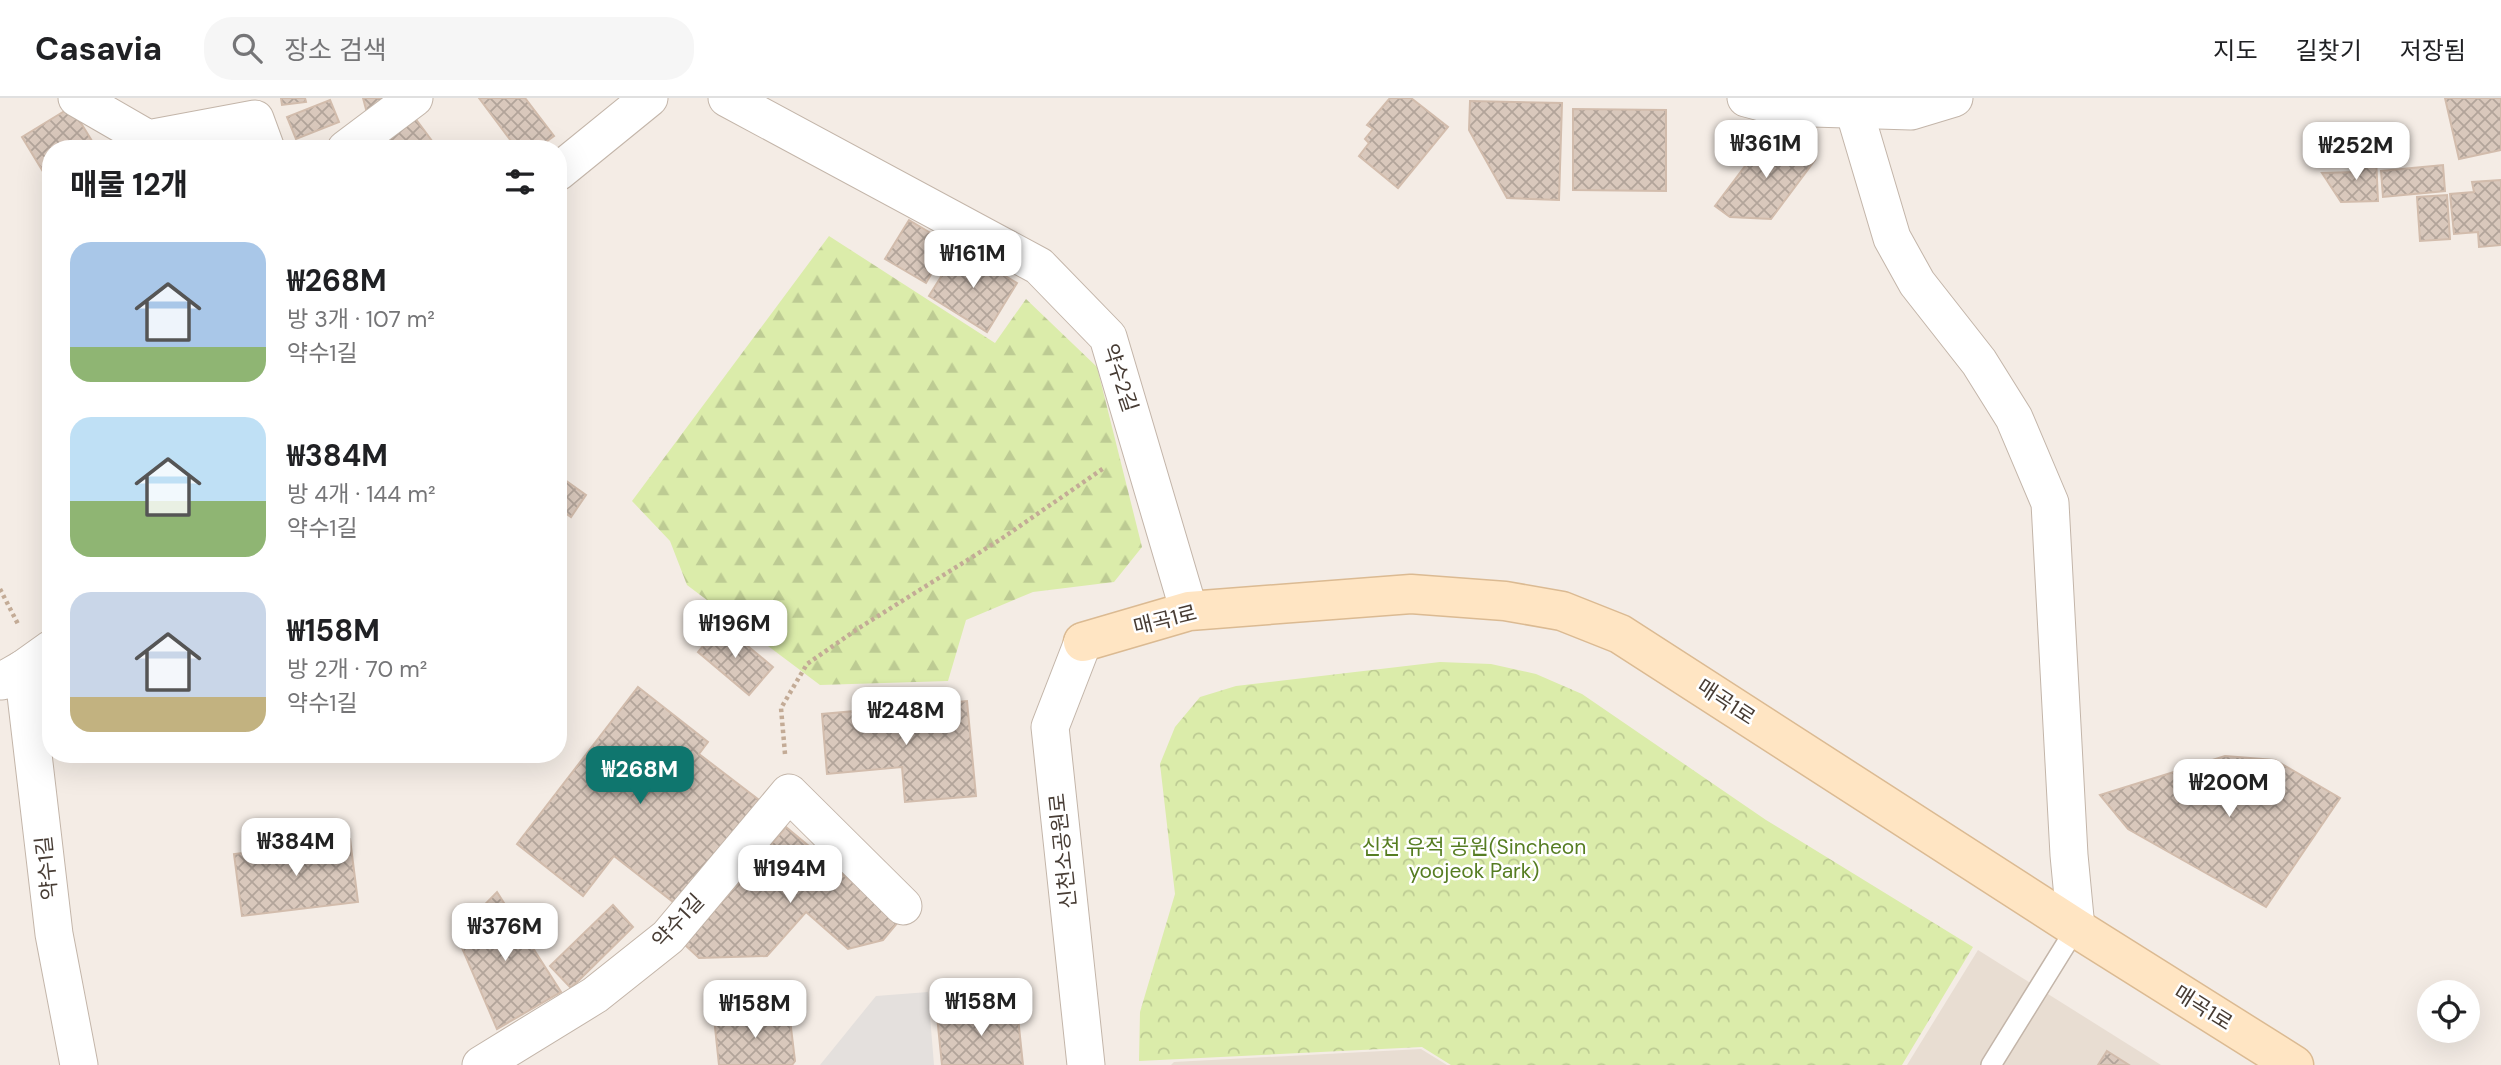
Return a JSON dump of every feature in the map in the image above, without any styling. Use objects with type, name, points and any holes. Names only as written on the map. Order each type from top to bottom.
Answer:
[{"type":"street","points":[[77,98],[148,139],[255,119],[263,140]]},
{"type":"street","points":[[358,140],[414,98]]},
{"type":"street","points":[[567,165],[649,98]]},
{"type":"street","name":"약수2길","points":[[727,98],[1039,266],[1108,337],[1189,611]]},
{"type":"street","points":[[1745,98],[1780,107],[1833,106],[1911,111],[1954,98]]},
{"type":"street","points":[[1833,106],[1892,238],[1917,283],[1979,362],[2014,418],[2050,503],[2069,855],[2076,928]]},
{"type":"street","name":"매곡1로","points":[[1083,642],[1189,611],[1411,594],[1505,601],[1562,611],[1620,634],[2294,1065]]},
{"type":"street","name":"신천소공원로","points":[[1083,642],[1050,727],[1086,1065]]},
{"type":"street","name":"약수1길","points":[[25,666],[54,934],[79,1065]]},
{"type":"street","points":[[789,793],[902,906]]},
{"type":"street","name":"약수1길","points":[[481,1065],[595,995],[668,937],[789,793]]},
{"type":"lane","points":[[1991,1065],[2076,928]]},
{"type":"path","points":[[789,793],[781,708],[807,664],[1001,539],[1140,442]]},
{"type":"shaded area","points":[[1978,950],[2161,1065],[1907,1065]]},
{"type":"shaded area","points":[[928,992],[934,1065],[820,1065],[876,996]]},
{"type":"shaded area","points":[[1421,1049],[1447,1065],[1171,1065],[1174,1062]]},
{"type":"green space","points":[[829,236],[995,343],[1026,299],[1097,367],[1142,547],[1114,582],[1033,592],[966,620],[948,681],[820,685],[687,585],[670,541],[632,501]]},
{"type":"green space","name":"신천 유적 공원(Sincheon yoojeok Park)","points":[[1440,662],[1491,664],[1536,674],[1582,694],[1766,820],[1973,947],[1902,1065],[1451,1065],[1422,1047],[1139,1061],[1140,1012],[1175,894],[1160,764],[1175,727],[1200,697],[1236,686]]},
{"type":"building","points":[[281,98],[305,98],[306,102],[282,105]]},
{"type":"building","points":[[363,98],[391,98],[367,113]]},
{"type":"building","points":[[479,98],[525,98],[554,136],[548,140],[510,140]]},
{"type":"building","points":[[1390,98],[1411,98],[1448,127],[1398,188],[1359,156],[1369,143],[1365,139],[1373,129],[1367,125]]},
{"type":"building","points":[[2445,98],[2501,98],[2501,150],[2459,159]]},
{"type":"building","points":[[330,100],[339,122],[296,139],[287,117]]},
{"type":"building","points":[[1470,101],[1562,103],[1559,200],[1507,198],[1469,130]]},
{"type":"building","points":[[71,107],[91,140],[42,140],[42,170],[22,137]]},
{"type":"building","points":[[1573,109],[1666,110],[1666,191],[1573,190]]},
{"type":"building","points":[[415,118],[431,140],[387,140]]},
{"type":"building","points":[[1773,129],[1815,160],[1771,219],[1730,217],[1715,206]]},
{"type":"building","points":[[2357,157],[2376,157],[2378,201],[2341,202],[2322,173],[2358,172]]},
{"type":"building","points":[[2443,165],[2445,191],[2383,197],[2381,171]]},
{"type":"building","points":[[2501,180],[2501,245],[2479,247],[2478,232],[2454,234],[2450,194],[2474,192],[2472,182]]},
{"type":"building","points":[[2447,195],[2450,239],[2420,241],[2417,197]]},
{"type":"building","points":[[909,220],[949,244],[926,283],[885,259]]},
{"type":"building","points":[[959,248],[1017,283],[987,332],[929,296]]},
{"type":"building","points":[[567,481],[586,495],[571,517],[567,514]]},
{"type":"building","points":[[721,624],[773,667],[749,695],[698,652]]},
{"type":"building","points":[[638,687],[708,742],[699,754],[759,800],[677,905],[614,856],[583,896],[517,844]]},
{"type":"building","points":[[967,701],[976,796],[905,802],[902,767],[827,774],[822,714]]},
{"type":"building","points":[[2225,756],[2275,760],[2340,798],[2266,907],[2128,829],[2100,795]]},
{"type":"building","points":[[786,827],[899,921],[883,940],[848,949],[806,912],[767,956],[699,958],[685,945]]},
{"type":"building","points":[[350,839],[358,902],[242,916],[234,854]]},
{"type":"building","points":[[497,892],[561,992],[497,1029],[456,934]]},
{"type":"building","points":[[613,905],[633,927],[571,988],[550,966]]},
{"type":"building","points":[[1017,1008],[1023,1065],[942,1065],[937,1016]]},
{"type":"building","points":[[789,1011],[795,1061],[792,1065],[719,1065],[714,1018]]},
{"type":"building","points":[[2107,1051],[2129,1065],[2098,1065]]}]
